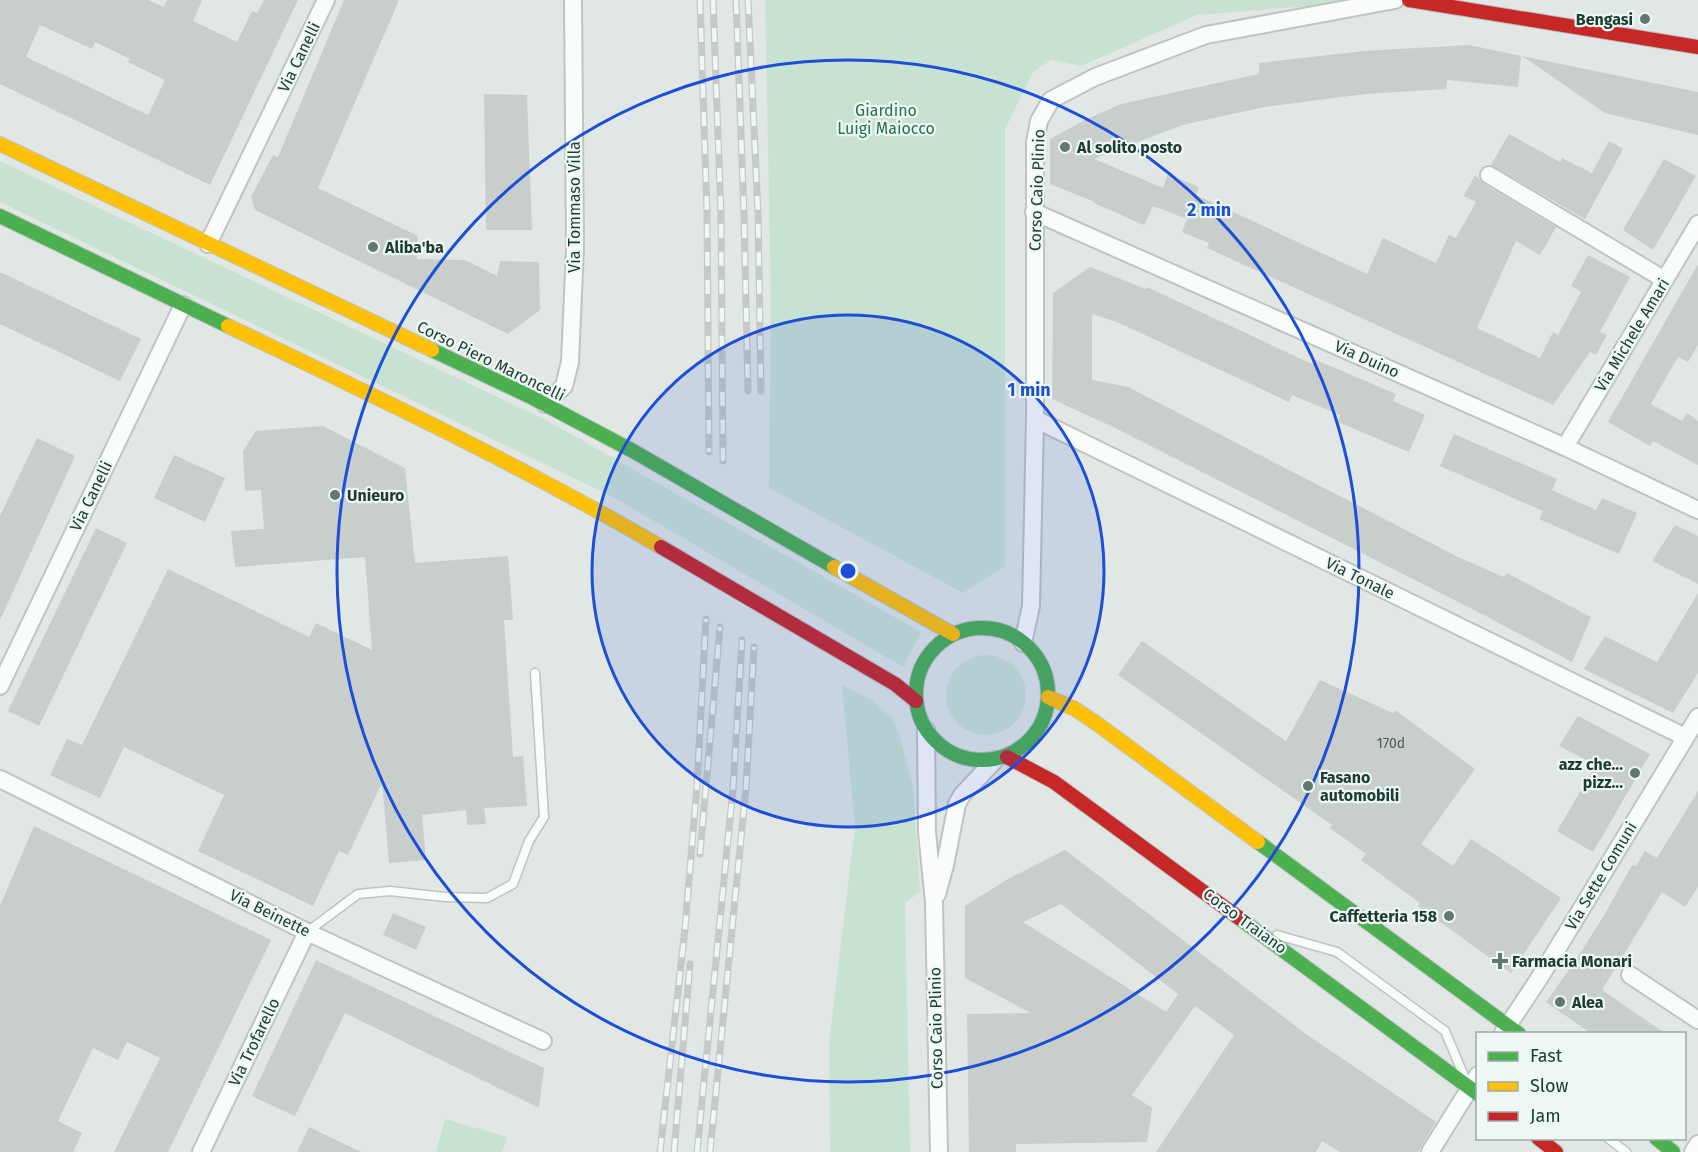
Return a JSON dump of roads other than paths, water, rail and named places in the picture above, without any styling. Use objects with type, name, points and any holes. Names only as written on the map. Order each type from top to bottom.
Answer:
[{"type":"main road","points":[[1409,0],[1698,46]]},
{"type":"main road","name":"Corso Piero Maroncelli","points":[[0,144],[545,404],[633,451],[953,634]]},
{"type":"main road","points":[[0,216],[471,443],[606,515],[895,684],[916,701]]},
{"type":"main road","points":[[968,629],[986,629],[1005,633],[1036,653],[1045,666],[1048,697],[1045,712],[1035,732],[1023,747],[1001,758],[986,761],[951,753],[926,730],[916,701],[917,682],[922,666],[930,654],[953,634],[968,629]]},
{"type":"main road","points":[[1048,697],[1075,709],[1096,723],[1510,1031]]},
{"type":"main road","name":"Corso Traiano","points":[[1001,758],[1054,782],[1475,1086]]},
{"type":"main road","points":[[1541,1140],[1556,1152]]},
{"type":"main road","points":[[1658,1140],[1673,1152]]},
{"type":"street","name":"Via Canelli","points":[[208,244],[326,0]]},
{"type":"street","name":"Via Tommaso Villa","points":[[545,404],[564,386],[570,362],[575,248],[573,0]]},
{"type":"street","name":"Corso Caio Plinio","points":[[1023,643],[1031,606],[1035,419],[1035,142],[1039,121],[1051,100],[1095,77],[1206,35],[1395,0]]},
{"type":"street","points":[[1489,175],[1665,280]]},
{"type":"street","name":"Via Duino","points":[[1034,212],[1565,447],[1698,510]]},
{"type":"street","name":"Via Michele Amari","points":[[1565,447],[1698,224]]},
{"type":"street","name":"Via Canelli","points":[[0,686],[183,305]]},
{"type":"street","name":"Via Tonale","points":[[1035,419],[1685,737]]},
{"type":"street","name":"Via Sette Comuni","points":[[1510,1031],[1540,977],[1698,717]]},
{"type":"street","name":"Corso Caio Plinio","points":[[926,730],[927,832],[934,903],[939,1152]]},
{"type":"street","name":"Corso Caio Plinio","points":[[934,903],[945,865],[957,804],[962,795],[1001,758]]},
{"type":"street","name":"Via Beinette","points":[[0,779],[307,932],[543,1041]]},
{"type":"street","name":"Via Trofarello","points":[[201,1152],[307,932]]},
{"type":"street","points":[[1630,975],[1698,1020]]},
{"type":"street","points":[[1430,1152],[1475,1086]]},
{"type":"street","points":[[1693,1152],[1698,1144]]},
{"type":"lane","points":[[307,932],[358,894],[390,891],[445,897],[487,898],[513,884],[529,841],[544,817],[535,673]]},
{"type":"lane","points":[[1257,930],[1337,952],[1445,1031],[1475,1086]]},
{"type":"lane","points":[[1611,1140],[1626,1152]]},
{"type":"railway","points":[[700,0],[707,214],[709,452]]},
{"type":"railway","points":[[713,0],[721,215],[723,461]]},
{"type":"railway","points":[[736,0],[748,391]]},
{"type":"railway","points":[[748,0],[758,213],[761,391]]},
{"type":"railway","points":[[660,1152],[685,929],[697,785],[706,619]]},
{"type":"railway","points":[[700,854],[720,627]]},
{"type":"railway","points":[[697,1152],[733,789],[742,640]]},
{"type":"railway","points":[[710,1152],[746,788],[754,647]]},
{"type":"railway","points":[[674,1152],[690,964]]},
{"type":"place","name":"Bengasi","points":[[1645,19]]},
{"type":"place","name":"Al solito posto","points":[[1065,147]]},
{"type":"place","name":"Aliba'ba","points":[[373,247]]},
{"type":"place","name":"Unieuro","points":[[335,495]]},
{"type":"place","name":"azz che... pizz...","points":[[1635,773]]},
{"type":"place","name":"Fasano automobili","points":[[1308,786]]},
{"type":"place","name":"Caffetteria 158","points":[[1449,916]]},
{"type":"place","name":"Farmacia Monari","points":[[1500,961]]},
{"type":"place","name":"Alea","points":[[1560,1002]]},
{"type":"park label","name":"Giardino Luigi Maiocco","points":[[886,119]]}]
